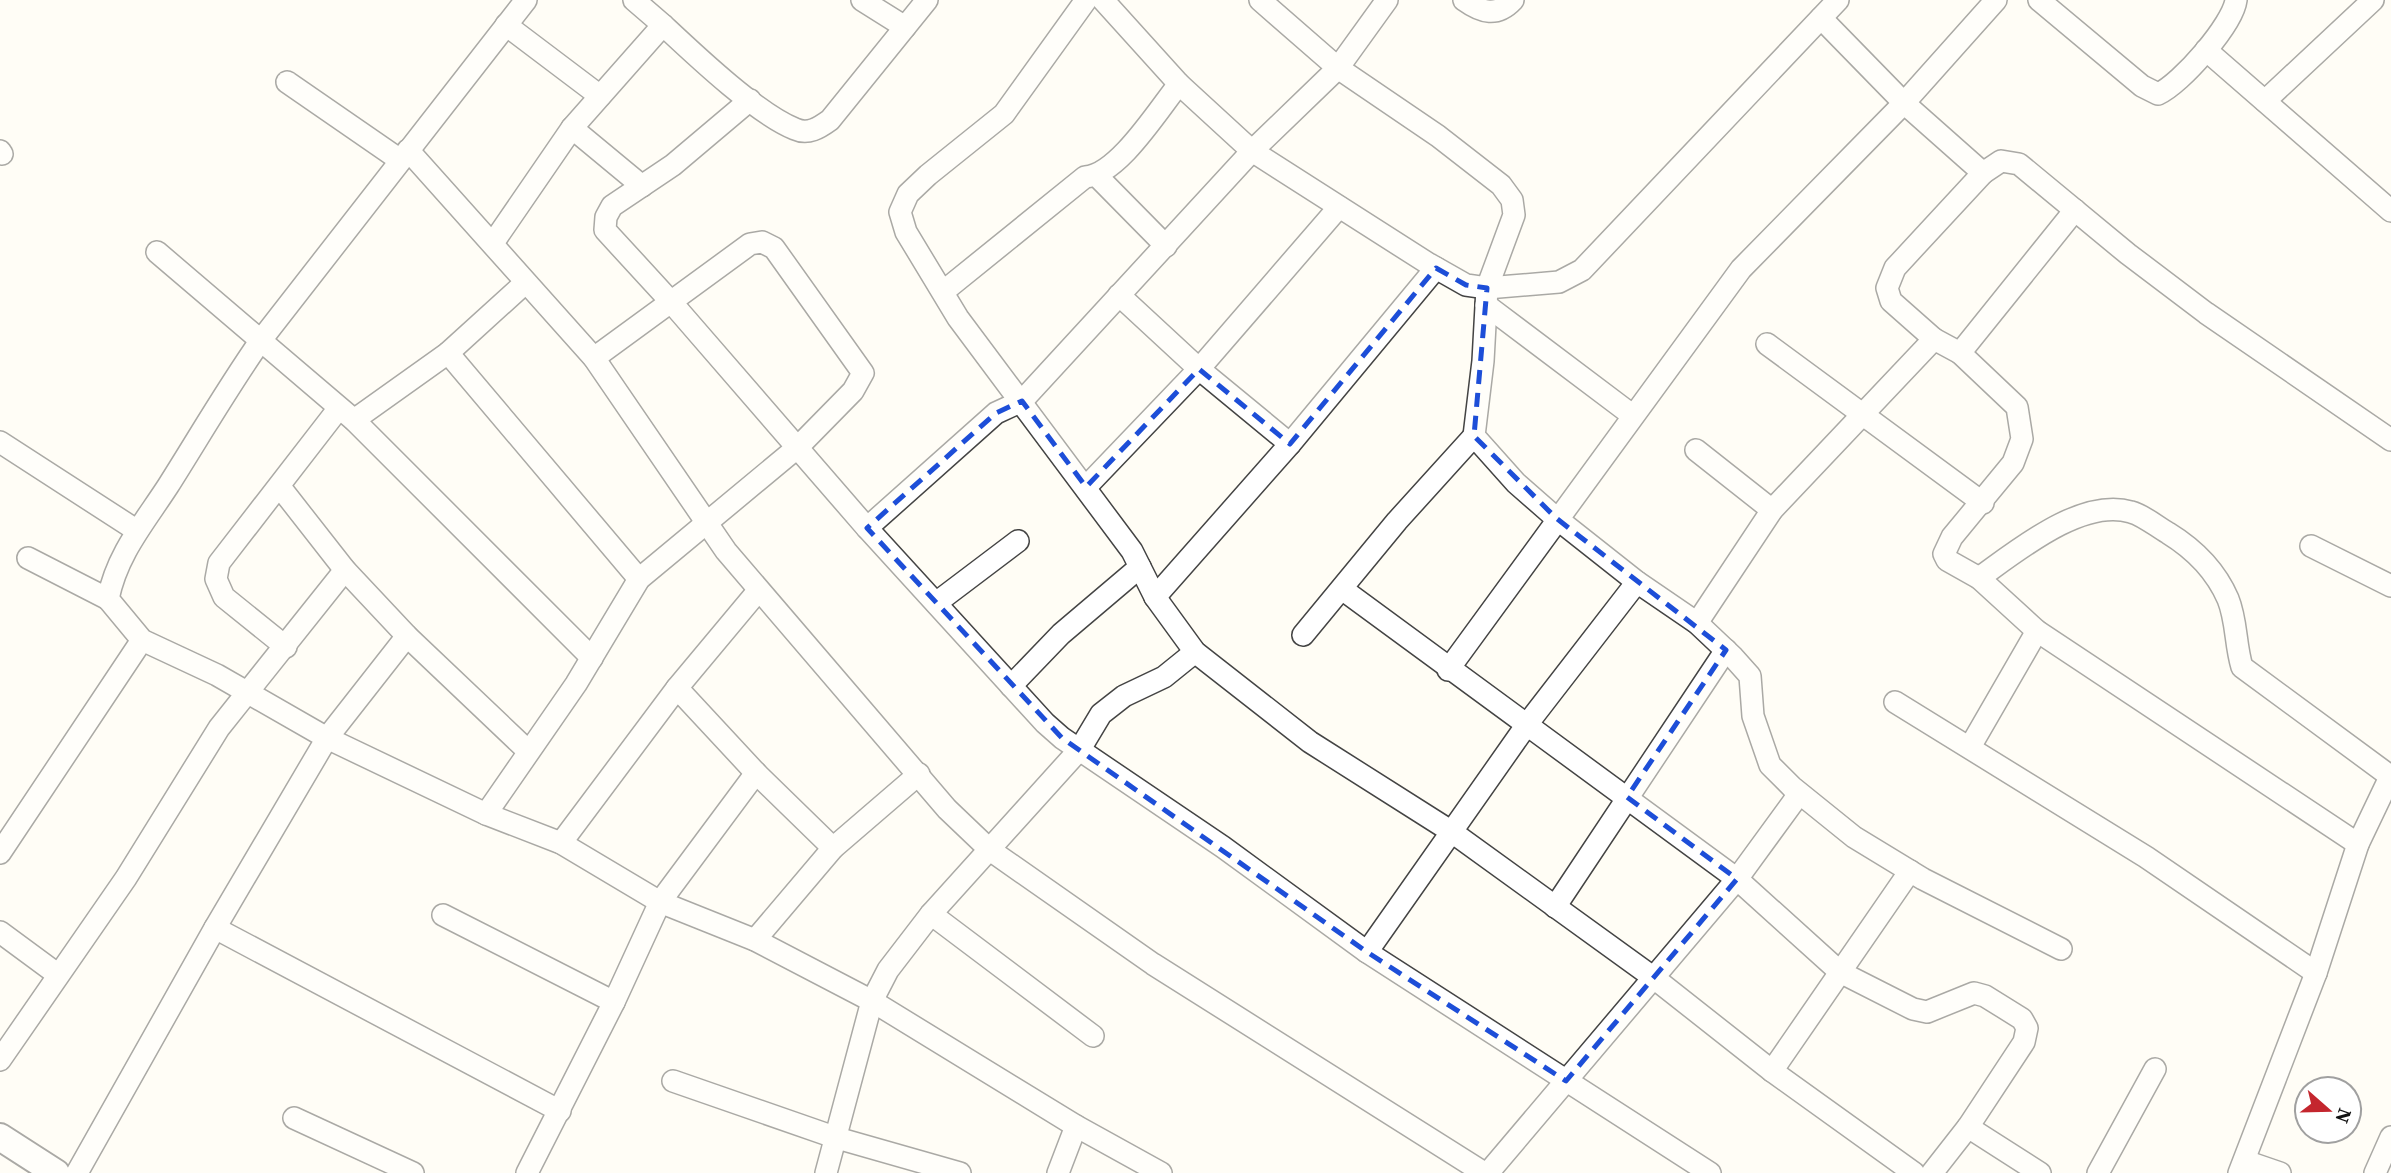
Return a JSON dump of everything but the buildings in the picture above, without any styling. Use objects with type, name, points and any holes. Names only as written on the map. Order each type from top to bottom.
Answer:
[{"type":"street","points":[[108,599],[113,577],[136,530],[166,488],[226,390],[261,340],[526,0]]},
{"type":"street","points":[[634,0],[750,100],[796,130],[816,130],[830,120],[927,0]]},
{"type":"street","points":[[862,0],[905,27]]},
{"type":"street","points":[[1086,0],[1004,114],[908,194],[900,212],[906,232],[958,318],[1086,486],[1140,567],[1155,597],[1195,652],[1310,742],[1452,832],[1555,906],[1654,978],[1772,1072],[1914,1173]]},
{"type":"street","points":[[1103,0],[1180,84],[1252,150],[1436,268],[1486,296],[1632,415]]},
{"type":"street","points":[[1260,0],[1338,68],[1438,136],[1501,185],[1512,200],[1514,215],[1486,296],[1474,436],[1397,521],[1303,635]]},
{"type":"street","points":[[867,528],[996,413],[1022,401],[1252,150],[1338,68],[1387,0]]},
{"type":"street","points":[[1464,0],[1475,8],[1492,13],[1506,8],[1513,0]]},
{"type":"street","points":[[1486,296],[1559,282],[1582,270],[1838,0]]},
{"type":"street","points":[[2039,0],[2143,86],[2158,94],[2170,89],[2206,50],[2235,9],[2236,0]]},
{"type":"street","points":[[2265,101],[2373,0]]},
{"type":"street","points":[[2384,0],[2391,9]]},
{"type":"street","points":[[1448,670],[1556,518],[1741,269],[1904,103],[1989,2]]},
{"type":"street","points":[[1821,18],[1904,103],[1983,173]]},
{"type":"street","points":[[506,25],[600,96]]},
{"type":"street","points":[[493,243],[572,128],[663,25]]},
{"type":"street","points":[[2206,50],[2391,211]]},
{"type":"street","points":[[287,82],[404,155],[493,243],[525,283],[594,358],[708,524],[758,591],[947,809],[990,850],[1153,964],[1486,1173],[1737,879],[1799,794]]},
{"type":"street","points":[[944,291],[1085,177],[1097,176],[1117,160],[1180,84]]},
{"type":"street","points":[[750,100],[673,165],[612,206],[606,217],[605,230],[672,303],[867,528],[1045,723],[1223,847],[1367,952],[1710,1173]]},
{"type":"street","points":[[572,128],[642,186]]},
{"type":"street","points":[[2358,845],[2038,631],[1979,578],[1947,560],[1944,554],[1952,537],[1983,503],[2013,463],[2022,439],[2022,423],[2017,407],[1960,354],[1934,339],[1891,301],[1887,288],[1895,268],[1983,173],[2001,161],[2018,164],[2206,313],[2391,440]]},
{"type":"street","points":[[1097,176],[1166,246]]},
{"type":"street","points":[[1086,486],[1199,369],[1339,207]]},
{"type":"street","points":[[1960,354],[2075,210]]},
{"type":"street","points":[[486,814],[592,658],[639,579],[798,447],[853,391],[863,373],[774,248],[762,242],[750,244],[594,358]]},
{"type":"street","points":[[157,251],[346,414],[592,658]]},
{"type":"street","points":[[1155,597],[1290,444],[1436,268]]},
{"type":"street","points":[[286,646],[224,597],[216,579],[219,563],[280,487],[346,414],[448,353],[525,283]]},
{"type":"street","points":[[1119,295],[1199,369],[1290,444]]},
{"type":"street","points":[[1697,624],[1772,510],[1934,339]]},
{"type":"street","points":[[1767,344],[1983,503]]},
{"type":"street","points":[[448,353],[639,579]]},
{"type":"street","points":[[1474,436],[1517,483],[1556,518],[1637,582],[1697,624],[1726,650],[1749,676],[1753,716],[1770,765],[1799,794],[1854,837],[1910,871],[2061,949]]},
{"type":"street","points":[[0,442],[136,530]]},
{"type":"street","points":[[1696,450],[1772,510]]},
{"type":"street","points":[[280,487],[345,570],[407,636],[527,750]]},
{"type":"street","points":[[1979,578],[2052,526],[2106,508],[2132,512],[2191,547],[2215,574],[2229,600],[2236,648],[2242,667],[2391,776],[2358,845],[2316,973],[2242,1167],[2280,1173]]},
{"type":"street","points":[[936,603],[1018,541]]},
{"type":"street","points":[[2311,545],[2391,586]]},
{"type":"street","points":[[28,558],[108,599],[142,640],[250,693],[327,738],[486,814],[561,843],[660,902],[755,940],[872,1001],[1076,1126],[1161,1173]]},
{"type":"street","points":[[1011,686],[1061,634],[1140,567]]},
{"type":"street","points":[[0,1060],[126,878],[219,728],[250,693],[345,570]]},
{"type":"street","points":[[1367,952],[1528,723],[1637,582]]},
{"type":"street","points":[[1342,589],[1448,670],[1528,723],[1737,879],[1840,972],[1913,1009],[1927,1012],[1942,1009],[1974,993],[1985,996],[2022,1019],[2027,1028],[2024,1042],[1968,1127],[1932,1173]]},
{"type":"street","points":[[561,843],[677,688],[758,591]]},
{"type":"street","points":[[1970,747],[2038,631]]},
{"type":"street","points":[[77,1173],[215,928],[327,738],[407,636]]},
{"type":"street","points":[[0,853],[142,640]]},
{"type":"street","points":[[1555,906],[1726,650]]},
{"type":"street","points":[[826,1173],[872,1001],[888,970],[931,914],[1080,749],[1101,714],[1124,696],[1164,677],[1195,652]]},
{"type":"street","points":[[677,688],[756,773],[833,848]]},
{"type":"street","points":[[1895,702],[2146,857],[2316,973]]},
{"type":"street","points":[[527,1173],[614,1002],[660,902],[756,773]]},
{"type":"street","points":[[755,940],[833,848],[919,774]]},
{"type":"street","points":[[1772,1072],[1910,871]]},
{"type":"street","points":[[931,914],[1094,1036]]},
{"type":"street","points":[[443,915],[614,1002]]},
{"type":"street","points":[[215,928],[560,1111]]},
{"type":"street","points":[[0,932],[57,974]]},
{"type":"street","points":[[2098,1173],[2155,1069]]},
{"type":"street","points":[[673,1082],[837,1138],[960,1173]]},
{"type":"street","points":[[294,1118],[413,1173]]},
{"type":"street","points":[[1058,1173],[1076,1126]]},
{"type":"street","points":[[1968,1127],[2040,1173]]},
{"type":"street","points":[[0,1137],[56,1173]]},
{"type":"street","points":[[2375,1173],[2391,1137]]},
{"type":"highlighted area","points":[[1436,268],[1466,285],[1487,288],[1474,436],[1556,518],[1726,650],[1627,797],[1737,879],[1566,1081],[1367,952],[1062,738],[867,528],[996,413],[1022,401],[1086,487],[1199,369],[1290,444]]}]
